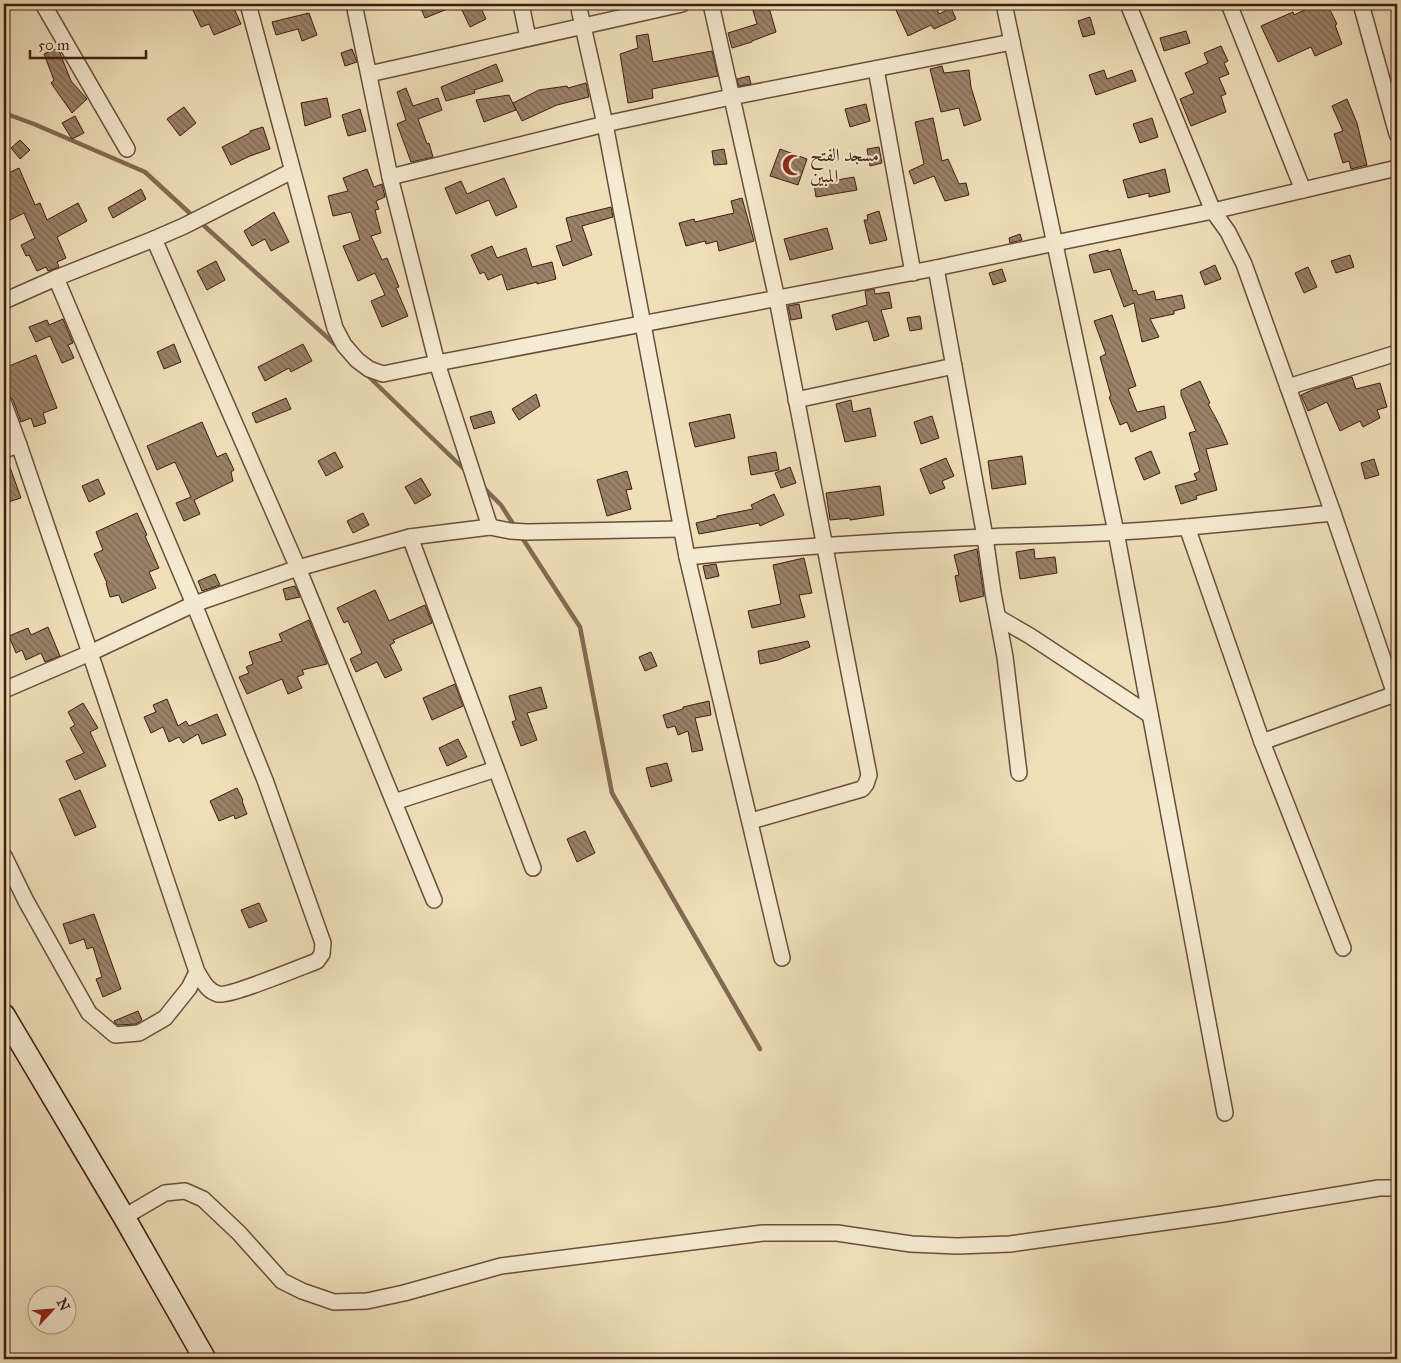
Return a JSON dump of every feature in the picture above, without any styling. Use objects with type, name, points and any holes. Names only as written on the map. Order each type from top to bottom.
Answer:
[{"type":"street","points":[[43,4],[127,149]]},
{"type":"street","points":[[248,4],[335,328],[344,345],[358,360],[369,369],[384,374],[913,273],[1055,242],[1213,211],[1397,168]]},
{"type":"street","points":[[354,4],[390,177],[437,363],[490,527]]},
{"type":"street","points":[[521,4],[528,38]]},
{"type":"street","points":[[578,4],[606,124],[687,557],[782,958]]},
{"type":"street","points":[[369,74],[682,4]]},
{"type":"street","points":[[711,4],[777,299],[868,775],[866,784],[862,789],[751,821]]},
{"type":"street","points":[[1004,4],[1116,532],[1225,1113]]},
{"type":"street","points":[[1128,4],[1213,211],[1228,232],[1244,264],[1334,513],[1396,697],[1262,742]]},
{"type":"street","points":[[1229,4],[1303,190]]},
{"type":"street","points":[[1361,4],[1397,134]]},
{"type":"street","points":[[390,177],[606,124],[1012,42]]},
{"type":"street","points":[[876,69],[913,273]]},
{"type":"street","points":[[4,301],[184,226],[292,171]]},
{"type":"street","points":[[154,239],[298,568],[434,900]]},
{"type":"street","points":[[936,268],[999,618],[1020,773]]},
{"type":"street","points":[[4,404],[90,652],[197,972],[208,990],[220,995],[317,961],[322,954],[323,943],[265,780],[194,604],[56,278]]},
{"type":"street","points":[[1288,387],[1397,352]]},
{"type":"street","points":[[796,400],[954,366]]},
{"type":"street","points":[[4,450],[19,445]]},
{"type":"street","points":[[687,557],[824,546],[1116,532],[1334,513]]},
{"type":"street","points":[[4,690],[194,604],[298,568],[410,537],[490,527],[526,532],[682,529]]},
{"type":"street","points":[[1187,527],[1262,742],[1343,948]]},
{"type":"street","points":[[410,537],[533,868]]},
{"type":"street","points":[[999,618],[1038,640],[1150,715]]},
{"type":"street","points":[[394,802],[496,769]]},
{"type":"street","points":[[4,856],[26,901],[89,1013],[115,1035],[139,1033],[165,1018],[189,988],[197,972]]},
{"type":"street","points":[[4,1015],[124,1217],[205,1359]]},
{"type":"street","points":[[124,1217],[165,1192],[185,1191],[203,1199],[239,1232],[282,1281],[302,1291],[334,1302],[358,1302],[404,1294],[501,1266],[763,1233],[837,1234],[911,1244],[957,1246],[1010,1244],[1223,1214],[1379,1188],[1397,1188]]},
{"type":"building","points":[[190,4],[232,4],[241,24],[214,35],[209,24],[201,27]]},
{"type":"building","points":[[419,4],[460,4],[425,18]]},
{"type":"building","points":[[470,4],[479,4],[486,19],[470,27],[461,8]]},
{"type":"building","points":[[751,4],[768,4],[776,32],[732,48],[728,33],[757,24]]},
{"type":"building","points":[[905,4],[935,4],[939,14],[951,8],[956,19],[934,29],[931,25],[908,36],[895,8]]},
{"type":"building","points":[[1318,4],[1327,4],[1337,24],[1335,25],[1342,44],[1315,56],[1311,47],[1278,62],[1261,26],[1293,12],[1294,15]]},
{"type":"building","points":[[309,13],[317,35],[302,41],[298,29],[276,35],[272,22]]},
{"type":"building","points":[[1090,17],[1095,34],[1083,37],[1078,21]]},
{"type":"building","points":[[1186,31],[1190,43],[1164,51],[1160,38]]},
{"type":"building","points":[[648,34],[653,62],[712,51],[718,76],[652,89],[653,98],[628,103],[620,54],[638,48],[636,36]]},
{"type":"building","points":[[1221,46],[1228,61],[1224,63],[1229,74],[1219,78],[1226,94],[1221,96],[1226,112],[1191,126],[1180,99],[1194,93],[1185,73],[1208,63],[1204,53]]},
{"type":"building","points":[[58,48],[71,81],[87,99],[72,113],[51,83],[54,80],[44,54]]},
{"type":"building","points":[[352,49],[357,62],[345,66],[341,53]]},
{"type":"building","points":[[496,64],[503,81],[474,90],[475,93],[446,101],[441,87]]},
{"type":"building","points":[[942,66],[944,73],[969,70],[971,87],[981,120],[964,126],[959,108],[941,112],[930,69]]},
{"type":"building","points":[[1104,70],[1107,79],[1132,70],[1136,81],[1096,95],[1089,75]]},
{"type":"building","points":[[749,76],[751,84],[739,86],[737,79]]},
{"type":"building","points":[[586,83],[589,97],[557,105],[522,121],[513,103],[539,90],[567,86],[568,88]]},
{"type":"building","points":[[406,88],[413,106],[438,98],[442,110],[418,119],[433,157],[411,162],[397,124],[406,120],[397,92]]},
{"type":"building","points":[[509,95],[516,110],[484,122],[476,100]]},
{"type":"building","points":[[327,98],[331,117],[305,126],[301,103]]},
{"type":"building","points":[[1347,99],[1357,123],[1367,165],[1351,169],[1349,161],[1343,163],[1334,134],[1343,131],[1332,106]]},
{"type":"building","points":[[866,104],[870,121],[850,127],[845,109]]},
{"type":"building","points":[[184,107],[196,123],[180,136],[167,119]]},
{"type":"building","points":[[360,109],[366,131],[348,136],[342,115]]},
{"type":"building","points":[[75,116],[84,133],[72,139],[62,123]]},
{"type":"building","points":[[933,118],[942,161],[948,159],[959,184],[966,183],[969,195],[945,201],[934,176],[914,184],[909,171],[924,164],[915,122]]},
{"type":"building","points":[[1152,118],[1158,137],[1140,143],[1133,124]]},
{"type":"building","points":[[263,127],[270,149],[231,165],[222,147],[250,133],[250,131]]},
{"type":"building","points":[[20,140],[30,150],[20,159],[11,148]]},
{"type":"building","points":[[879,147],[882,163],[870,166],[867,149]]},
{"type":"building","points":[[724,149],[727,164],[714,165],[712,151]]},
{"type":"building","points":[[780,149],[807,159],[798,185],[770,176]]},
{"type":"building","points":[[19,168],[35,205],[40,203],[47,220],[78,203],[87,221],[57,237],[66,258],[57,262],[59,267],[48,271],[46,267],[37,271],[29,255],[26,256],[21,245],[35,238],[24,213],[4,223],[4,175]]},
{"type":"building","points":[[367,169],[374,187],[382,184],[385,197],[376,201],[379,209],[375,210],[381,233],[371,236],[382,260],[387,258],[399,287],[396,288],[408,316],[382,327],[371,301],[385,295],[375,273],[358,281],[343,246],[360,240],[351,212],[333,216],[328,196],[348,191],[343,178]]},
{"type":"building","points":[[1165,169],[1170,192],[1149,197],[1149,193],[1128,198],[1123,180]]},
{"type":"building","points":[[854,177],[857,190],[816,197],[814,184]]},
{"type":"building","points":[[504,178],[517,207],[496,216],[489,200],[456,214],[445,188],[461,181],[467,194]]},
{"type":"building","points":[[141,189],[146,199],[113,218],[108,208]]},
{"type":"building","points":[[742,198],[754,241],[719,251],[717,241],[706,244],[705,241],[686,246],[679,223],[694,219],[695,222],[734,213],[731,201]]},
{"type":"building","points":[[611,207],[613,217],[582,226],[592,255],[563,266],[556,246],[572,241],[566,218]]},
{"type":"building","points":[[879,211],[887,240],[870,244],[864,220],[868,220],[867,215]]},
{"type":"building","points":[[274,212],[289,242],[271,251],[265,239],[252,246],[244,231]]},
{"type":"building","points":[[827,228],[833,249],[790,260],[784,239]]},
{"type":"building","points":[[1020,234],[1022,240],[1010,243],[1009,238]]},
{"type":"building","points":[[492,246],[497,258],[526,248],[532,267],[552,262],[556,279],[507,290],[502,274],[488,280],[484,272],[480,274],[471,255]]},
{"type":"building","points":[[1120,249],[1133,291],[1136,290],[1138,295],[1154,291],[1156,300],[1182,295],[1185,308],[1174,311],[1174,314],[1150,319],[1159,337],[1142,342],[1134,303],[1124,307],[1110,269],[1094,273],[1089,255]]},
{"type":"building","points":[[1350,255],[1354,267],[1336,273],[1331,261]]},
{"type":"building","points":[[216,261],[225,280],[207,290],[197,271]]},
{"type":"building","points":[[1215,265],[1221,279],[1205,285],[1200,272]]},
{"type":"building","points":[[1308,267],[1317,287],[1304,293],[1295,273]]},
{"type":"building","points":[[1002,269],[1006,281],[993,285],[989,273]]},
{"type":"building","points":[[874,289],[875,294],[889,292],[892,308],[881,310],[889,336],[874,341],[868,321],[836,330],[832,315],[867,305],[865,291]]},
{"type":"building","points":[[799,304],[802,318],[791,320],[788,306]]},
{"type":"building","points":[[1112,315],[1136,386],[1128,389],[1137,412],[1164,406],[1166,418],[1131,432],[1127,422],[1120,425],[1109,397],[1111,396],[1100,357],[1106,354],[1094,321]]},
{"type":"building","points":[[920,316],[922,329],[910,331],[907,318]]},
{"type":"building","points":[[63,319],[73,343],[68,345],[74,358],[62,363],[50,336],[36,342],[29,327],[47,320],[49,325]]},
{"type":"building","points":[[174,344],[181,362],[164,369],[157,352]]},
{"type":"building","points":[[303,344],[312,361],[291,372],[289,368],[265,381],[258,367]]},
{"type":"building","points":[[36,355],[57,408],[43,413],[46,423],[34,427],[31,418],[21,422],[13,400],[4,395],[4,386],[9,386],[4,368]]},
{"type":"building","points":[[1352,377],[1356,389],[1380,383],[1387,407],[1377,410],[1380,418],[1363,427],[1360,421],[1340,431],[1327,402],[1308,411],[1301,395]]},
{"type":"building","points":[[1200,381],[1210,403],[1208,404],[1228,444],[1206,449],[1217,490],[1196,496],[1197,499],[1181,504],[1175,486],[1197,480],[1194,474],[1200,471],[1189,433],[1196,431],[1181,395],[1181,390]]},
{"type":"building","points":[[536,394],[540,406],[519,420],[512,409]]},
{"type":"building","points":[[286,398],[291,409],[256,423],[252,413]]},
{"type":"building","points":[[851,400],[853,412],[870,408],[876,436],[845,442],[836,404]]},
{"type":"building","points":[[491,411],[495,423],[474,429],[470,417]]},
{"type":"building","points":[[730,414],[735,438],[695,447],[689,423]]},
{"type":"building","points":[[932,416],[939,438],[921,444],[914,422]]},
{"type":"building","points":[[202,422],[217,457],[226,453],[234,470],[231,472],[233,481],[194,500],[200,514],[184,521],[176,503],[191,497],[175,462],[157,470],[147,446]]},
{"type":"building","points":[[1151,451],[1160,473],[1144,480],[1135,458]]},
{"type":"building","points":[[335,452],[343,467],[326,476],[318,461]]},
{"type":"building","points":[[776,452],[779,470],[751,475],[748,457]]},
{"type":"building","points":[[1022,456],[1026,484],[992,489],[988,461]]},
{"type":"building","points":[[946,458],[954,476],[942,481],[945,488],[930,494],[920,469]]},
{"type":"building","points":[[4,459],[7,459],[21,498],[8,502],[4,492]]},
{"type":"building","points":[[1374,459],[1379,475],[1365,479],[1361,463]]},
{"type":"building","points":[[790,467],[796,483],[781,488],[775,473]]},
{"type":"building","points":[[627,471],[632,489],[626,490],[631,509],[607,516],[597,480]]},
{"type":"building","points":[[421,478],[431,495],[415,504],[405,487]]},
{"type":"building","points":[[98,479],[105,494],[89,502],[82,486]]},
{"type":"building","points":[[880,486],[884,515],[850,520],[850,518],[830,520],[826,493]]},
{"type":"building","points":[[774,494],[784,515],[760,526],[759,523],[699,534],[696,523],[717,518],[717,516],[753,509],[751,505]]},
{"type":"building","points":[[137,513],[159,568],[149,572],[156,588],[122,603],[119,595],[110,597],[107,583],[94,554],[103,550],[96,532]]},
{"type":"building","points":[[363,513],[369,525],[353,533],[347,521]]},
{"type":"building","points":[[977,549],[984,596],[960,602],[955,576],[959,575],[954,555]]},
{"type":"building","points":[[1034,549],[1035,559],[1055,557],[1057,573],[1020,579],[1016,552]]},
{"type":"building","points":[[804,558],[812,593],[799,595],[805,617],[752,628],[748,611],[781,604],[773,565]]},
{"type":"building","points":[[716,564],[719,576],[706,579],[703,566]]},
{"type":"building","points":[[215,574],[220,585],[202,591],[198,581]]},
{"type":"building","points":[[295,586],[300,597],[286,600],[283,589]]},
{"type":"building","points":[[375,590],[389,621],[425,605],[432,623],[393,640],[395,642],[390,645],[402,670],[385,678],[377,662],[356,672],[350,659],[362,653],[348,621],[344,623],[337,608]]},
{"type":"building","points":[[309,620],[327,664],[302,670],[304,674],[297,677],[302,688],[288,694],[282,679],[247,694],[239,677],[249,673],[246,667],[253,664],[249,652],[282,641],[279,634]]},
{"type":"building","points":[[48,627],[60,656],[45,662],[41,653],[26,660],[22,650],[16,653],[9,636],[28,628],[31,635]]},
{"type":"building","points":[[808,641],[810,647],[778,660],[760,664],[758,651]]},
{"type":"building","points":[[651,652],[657,666],[645,671],[639,657]]},
{"type":"building","points":[[455,684],[463,706],[432,720],[423,698]]},
{"type":"building","points":[[541,687],[547,708],[527,713],[537,740],[521,746],[512,722],[516,720],[509,696]]},
{"type":"building","points":[[167,699],[178,726],[186,721],[189,726],[217,714],[226,735],[202,744],[198,734],[183,743],[179,737],[169,742],[163,727],[151,733],[144,717],[156,712],[153,705]]},
{"type":"building","points":[[709,701],[711,715],[695,718],[703,750],[692,752],[688,731],[678,735],[675,726],[667,728],[663,715],[683,709],[683,707]]},
{"type":"building","points":[[83,703],[98,728],[90,732],[106,766],[75,780],[66,761],[84,753],[70,728],[75,725],[68,712]]},
{"type":"building","points":[[458,739],[467,757],[447,766],[439,748]]},
{"type":"building","points":[[667,763],[672,781],[651,787],[646,768]]},
{"type":"building","points":[[237,788],[247,814],[235,819],[234,815],[219,821],[210,801]]},
{"type":"building","points":[[80,790],[96,827],[75,836],[59,799]]},
{"type":"building","points":[[585,831],[595,853],[577,862],[567,839]]},
{"type":"building","points":[[259,903],[267,921],[249,928],[241,910]]},
{"type":"building","points":[[94,914],[121,989],[103,997],[96,979],[102,977],[93,947],[87,949],[84,939],[70,944],[63,924]]},
{"type":"building","points":[[138,1011],[142,1020],[136,1024],[118,1025],[114,1021]]},
{"type":"waterway","points":[[4,113],[145,172],[194,217]]},
{"type":"waterway","points":[[200,222],[339,348]]},
{"type":"waterway","points":[[366,374],[466,471]]},
{"type":"waterway","points":[[483,487],[501,505],[515,527]]},
{"type":"waterway","points":[[521,536],[580,627],[612,793],[760,1049]]},
{"type":"place","name":"مسجد الفتح المبين","points":[[793,165]]}]
